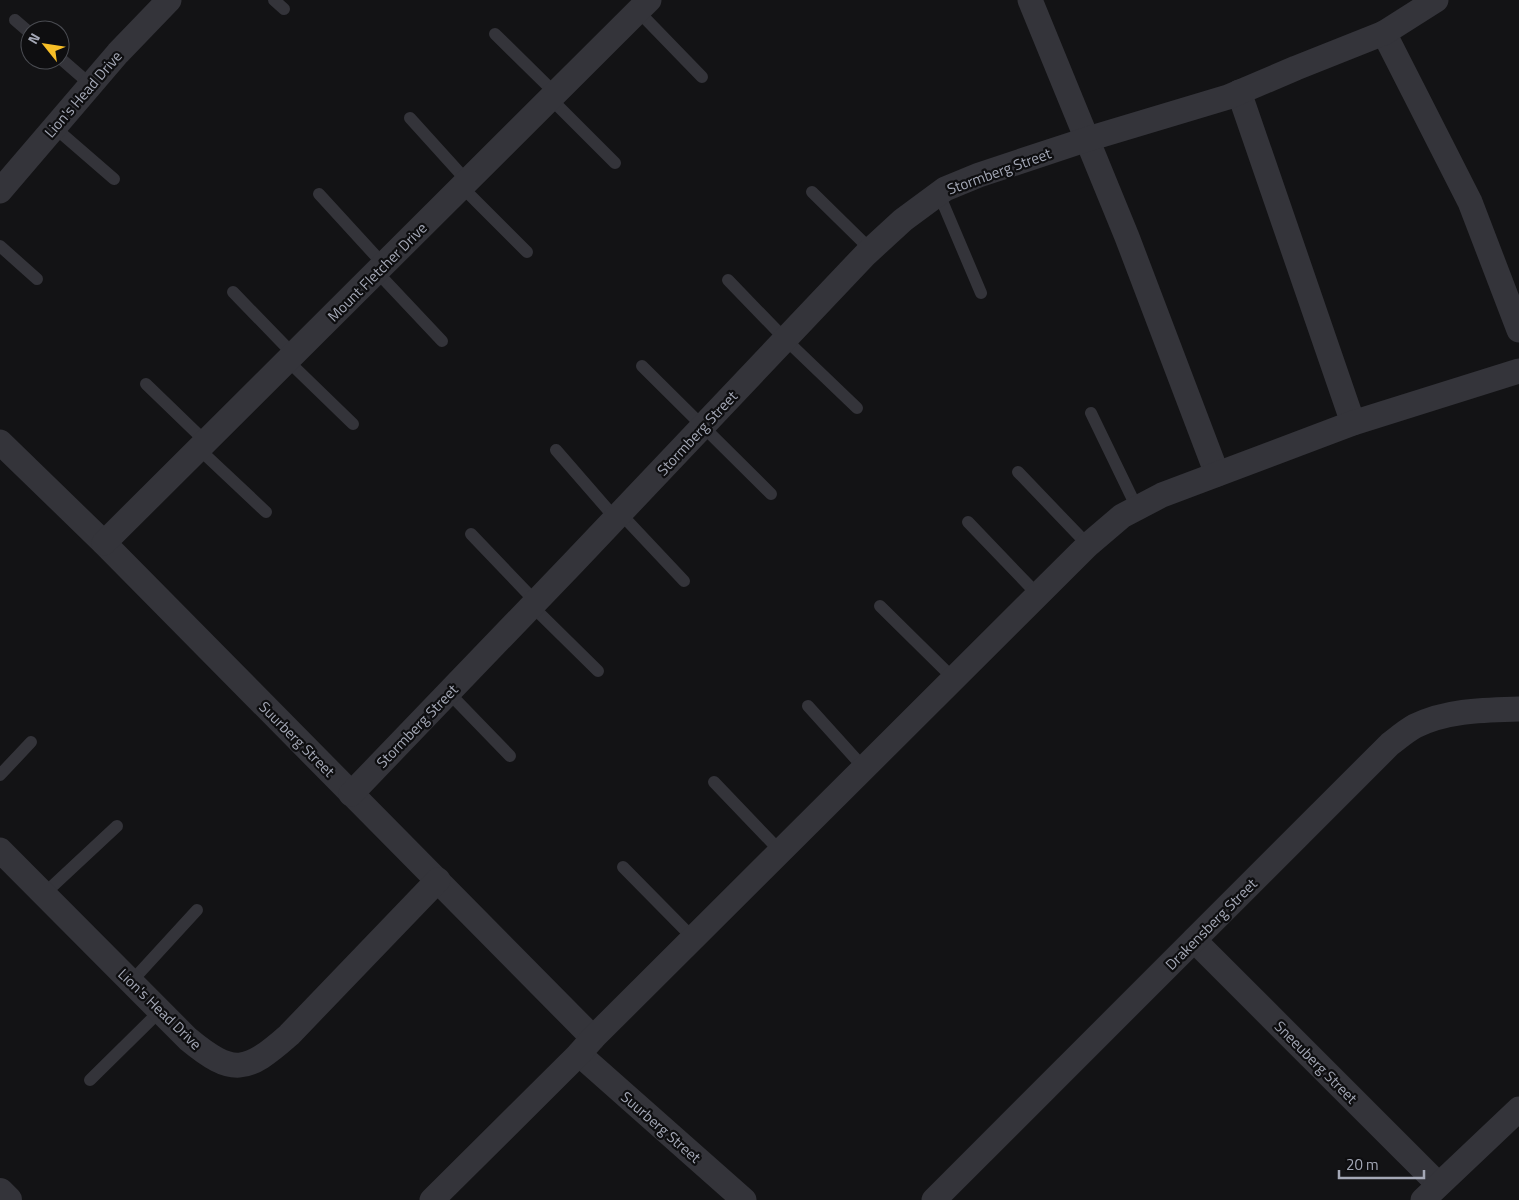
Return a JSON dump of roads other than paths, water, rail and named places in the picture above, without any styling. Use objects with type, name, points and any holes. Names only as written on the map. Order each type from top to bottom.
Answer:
[{"type":"street","name":"Lion's Head Drive","points":[[1,189],[118,53],[169,0]]},
{"type":"street","points":[[1030,0],[1127,236],[1216,474]]},
{"type":"street","name":"Stormberg Street","points":[[351,794],[618,516],[870,249],[903,220],[945,189],[980,175],[1088,139],[1228,97],[1384,33],[1436,0]]},
{"type":"street","name":"Mount Fletcher Drive","points":[[104,544],[644,5]]},
{"type":"street","points":[[1384,33],[1470,202],[1519,330]]},
{"type":"street","points":[[1239,92],[1352,423]]},
{"type":"street","points":[[432,1200],[1088,545],[1122,516],[1162,495],[1352,423],[1519,371]]},
{"type":"street","name":"Suurberg Street","points":[[0,442],[438,880],[586,1046],[744,1200]]},
{"type":"street","name":"Drakensberg Street","points":[[934,1200],[1390,744],[1414,727],[1435,718],[1459,713],[1519,710]]},
{"type":"street","name":"Lion's Head Drive","points":[[0,850],[188,1039],[208,1056],[229,1066],[250,1064],[268,1054],[289,1035],[438,880]]},
{"type":"street","name":"Sneeuberg Street","points":[[1194,940],[1431,1192]]},
{"type":"street","points":[[1431,1192],[1519,1109]]},
{"type":"street","points":[[0,1192],[8,1200]]},
{"type":"lane","points":[[274,0],[284,9]]},
{"type":"lane","points":[[644,5],[702,77]]},
{"type":"lane","points":[[15,20],[20,24]]},
{"type":"lane","points":[[495,34],[615,163]]},
{"type":"lane","points":[[70,66],[91,84]]},
{"type":"lane","points":[[410,118],[465,184],[527,252]]},
{"type":"lane","points":[[54,127],[114,179]]},
{"type":"lane","points":[[812,192],[870,249]]},
{"type":"lane","points":[[319,194],[442,341]]},
{"type":"lane","points":[[939,194],[982,293]]},
{"type":"lane","points":[[0,246],[37,279]]},
{"type":"lane","points":[[728,280],[785,339],[857,408]]},
{"type":"lane","points":[[233,292],[290,357],[353,424]]},
{"type":"lane","points":[[642,366],[771,494]]},
{"type":"lane","points":[[146,384],[202,446],[266,512]]},
{"type":"lane","points":[[1091,413],[1137,508]]},
{"type":"lane","points":[[556,450],[618,516],[684,581]]},
{"type":"lane","points":[[1018,472],[1088,545]]},
{"type":"lane","points":[[968,522],[1038,595]]},
{"type":"lane","points":[[471,534],[598,671]]},
{"type":"lane","points":[[880,606],[954,679]]},
{"type":"lane","points":[[448,693],[510,756]]},
{"type":"lane","points":[[808,706],[864,768]]},
{"type":"lane","points":[[0,774],[32,742]]},
{"type":"lane","points":[[714,782],[780,851]]},
{"type":"lane","points":[[44,894],[116,826]]},
{"type":"lane","points":[[623,867],[693,938]]},
{"type":"lane","points":[[131,982],[197,910]]},
{"type":"lane","points":[[90,1080],[160,1011]]}]
